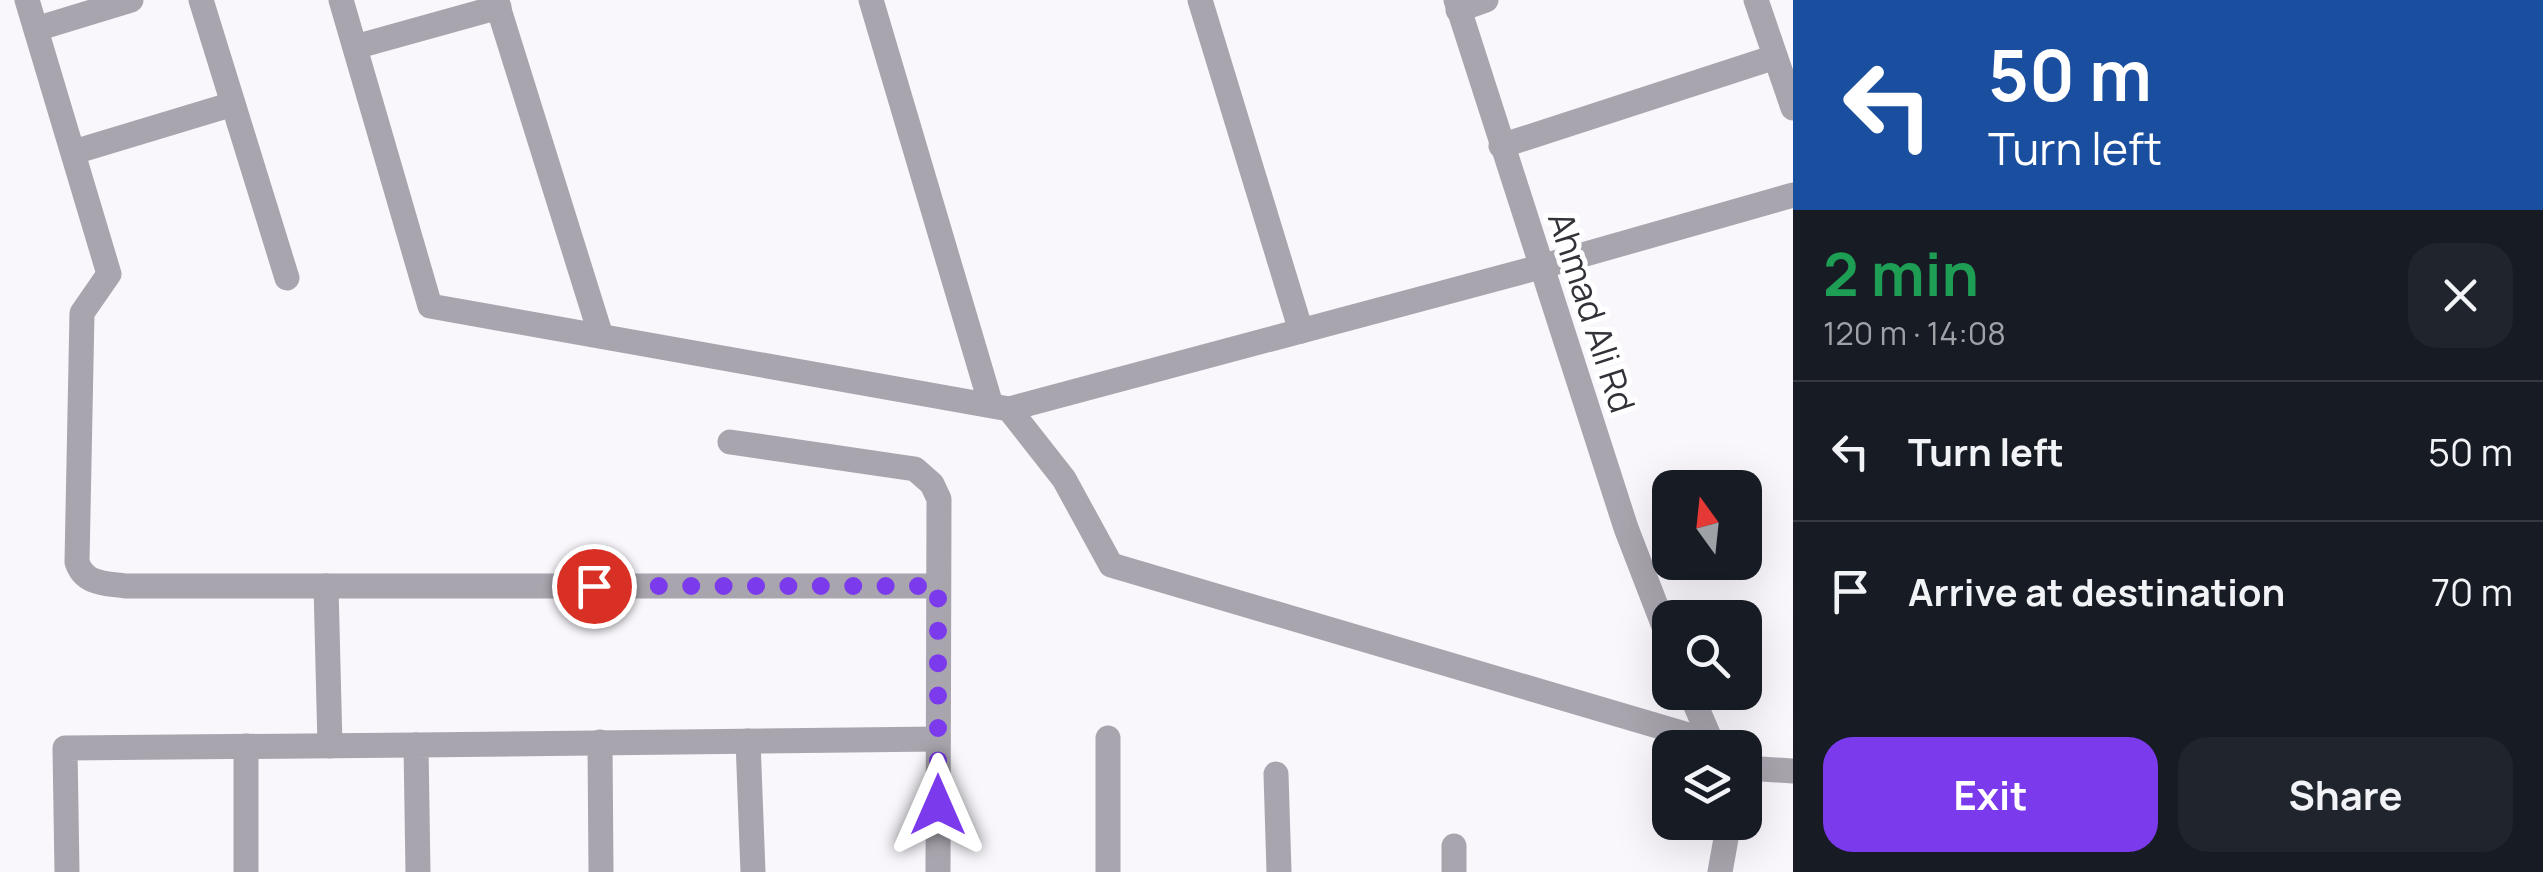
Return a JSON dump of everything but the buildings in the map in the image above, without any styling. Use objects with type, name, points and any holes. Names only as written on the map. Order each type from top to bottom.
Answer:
[{"type":"street","points":[[27,0],[109,274],[82,313],[76,562],[80,572],[93,582],[125,586],[938,586]]},
{"type":"street","points":[[36,28],[130,0]]},
{"type":"street","points":[[201,0],[287,278]]},
{"type":"street","points":[[341,0],[430,306],[1000,407],[1302,330],[1793,195]]},
{"type":"street","points":[[871,0],[1000,407],[1064,479],[1112,565],[1663,730]]},
{"type":"street","points":[[1200,0],[1302,330]]},
{"type":"street","points":[[1457,5],[1486,0]]},
{"type":"street","points":[[1756,0],[1793,108]]},
{"type":"street","points":[[355,48],[498,4],[602,336]]},
{"type":"street","name":"Ahmad Ali Rd","points":[[1457,5],[1626,528],[1654,600]]},
{"type":"street","points":[[1501,146],[1775,57]]},
{"type":"street","points":[[74,152],[233,104]]},
{"type":"street","points":[[730,442],[915,469],[932,484],[939,499],[938,872]]},
{"type":"street","points":[[326,586],[330,746]]},
{"type":"street","points":[[1108,738],[1108,872]]},
{"type":"street","points":[[67,872],[65,748],[938,739]]},
{"type":"street","points":[[748,740],[754,872]]},
{"type":"street","points":[[600,742],[601,872]]},
{"type":"street","points":[[416,745],[418,872]]},
{"type":"street","points":[[246,746],[246,872]]},
{"type":"street","points":[[1762,769],[1793,771]]},
{"type":"street","points":[[1276,774],[1280,872]]},
{"type":"street","points":[[1720,872],[1726,840]]},
{"type":"street","points":[[1454,846],[1454,872]]},
{"type":"route","points":[[594,586],[938,586],[938,805]]}]
